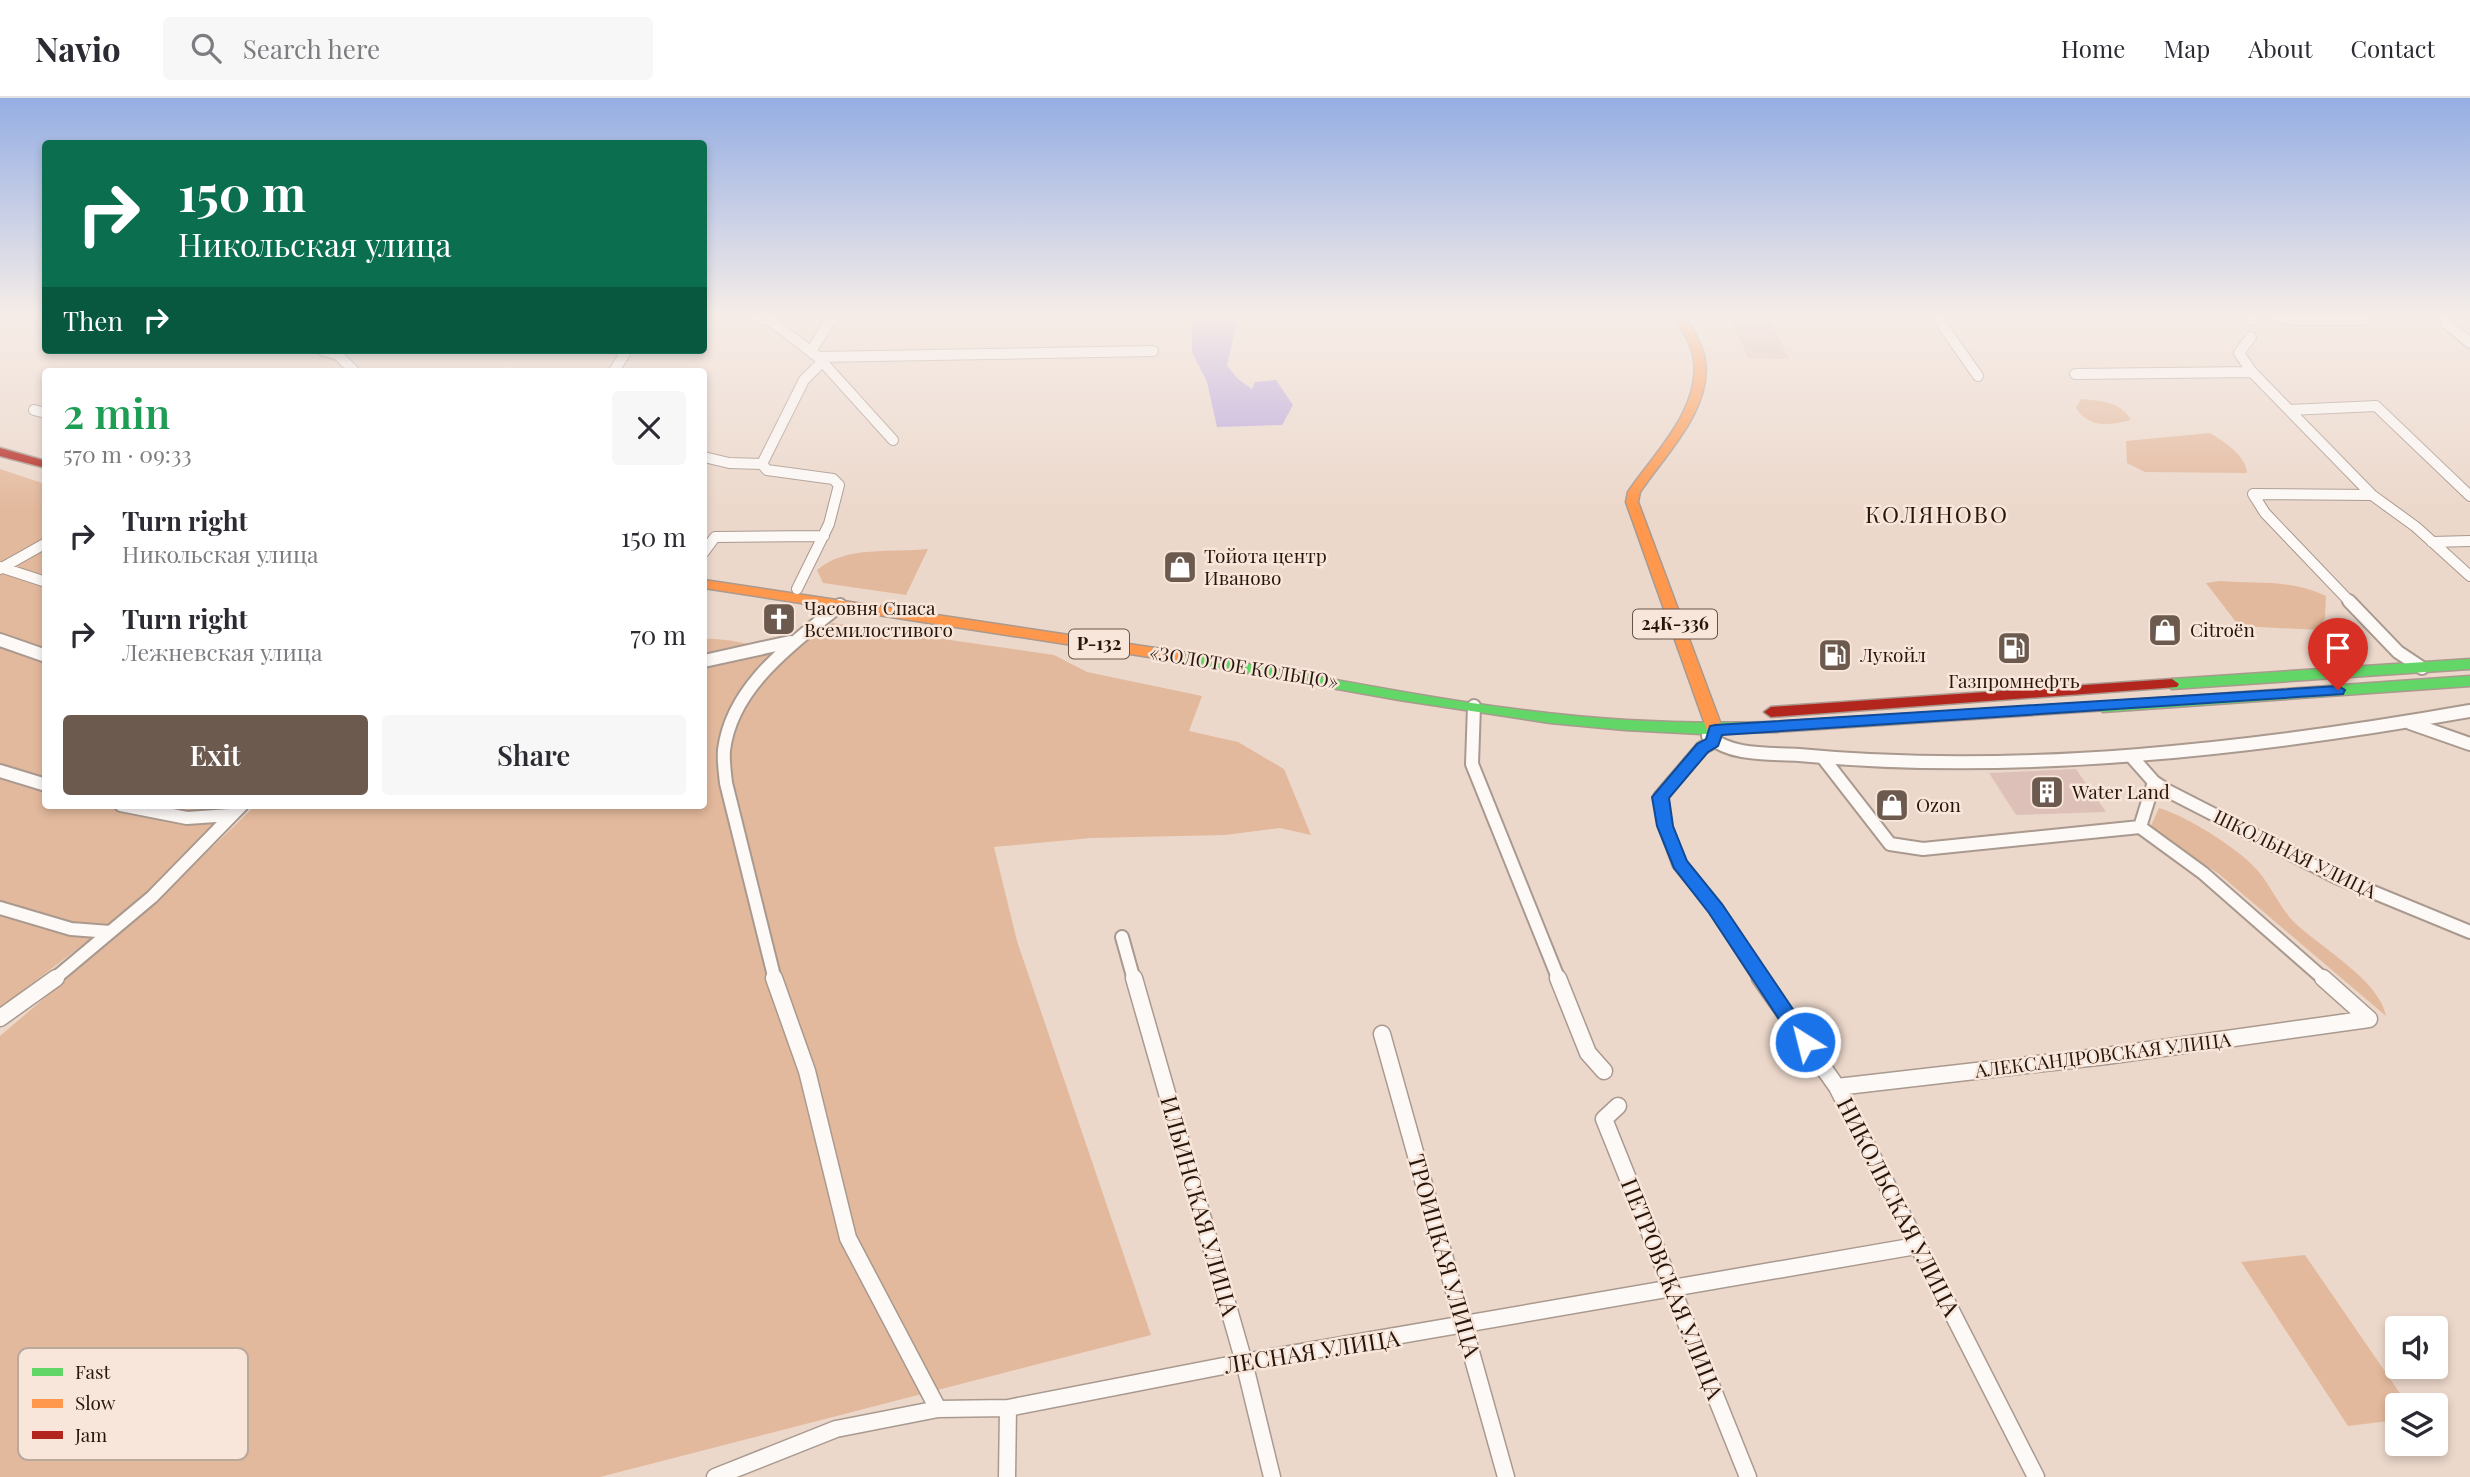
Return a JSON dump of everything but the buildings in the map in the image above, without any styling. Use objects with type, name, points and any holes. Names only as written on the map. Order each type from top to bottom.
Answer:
[{"type":"main road","name":"24К-336","points":[[1689,380],[1674,414],[1624,491],[1623,510],[1707,726]]},
{"type":"main road","name":"24К-336","points":[[1700,380],[1682,420],[1634,492],[1632,502],[1707,726]]},
{"type":"main road","points":[[0,443],[42,454]]},
{"type":"main road","points":[[0,452],[42,464]]},
{"type":"main road","name":"«ЗОЛОТОЕ КОЛЬЦО»","points":[[707,575],[1475,700],[1494,709],[1660,730],[1707,726]]},
{"type":"main road","name":"«ЗОЛОТОЕ КОЛЬЦО»","points":[[707,584],[1475,700]]},
{"type":"main road","name":"Р-132","points":[[1707,726],[2470,664]]},
{"type":"main road","name":"Р-132","points":[[1475,700],[1606,712],[1707,726],[2003,714],[2470,681]]},
{"type":"street","points":[[762,464],[804,380]]},
{"type":"street","points":[[838,380],[893,440]]},
{"type":"street","points":[[2260,380],[2372,495],[2470,576]]},
{"type":"street","points":[[2289,410],[2354,404],[2376,406],[2470,496]]},
{"type":"street","points":[[34,410],[42,412]]},
{"type":"street","points":[[707,458],[729,463],[762,464],[767,470],[833,479],[839,485],[824,536],[797,589]]},
{"type":"street","points":[[2372,495],[2253,494],[2265,513],[2389,642],[2421,668]]},
{"type":"street","points":[[707,548],[715,537],[824,536]]},
{"type":"street","points":[[2432,542],[2470,541]]},
{"type":"street","points":[[1,568],[42,544]]},
{"type":"street","points":[[1,568],[42,581]]},
{"type":"street","points":[[840,605],[774,659],[736,715],[724,750],[730,812],[770,966],[807,1071],[848,1238],[895,1332],[938,1409]]},
{"type":"street","points":[[0,640],[42,655]]},
{"type":"street","points":[[707,660],[794,640]]},
{"type":"street","points":[[1475,700],[1472,764],[1588,1053],[1604,1071]]},
{"type":"street","points":[[1707,726],[1724,747],[1824,758],[1972,763],[2131,756],[2409,723],[2470,711]]},
{"type":"street","points":[[2409,723],[2470,744]]},
{"type":"street","name":"НИКОЛЬСКАЯ УЛИЦА","points":[[1707,726],[1702,748],[1660,797],[1665,826],[1679,864],[1716,908],[1772,997],[1837,1087],[1916,1247],[2036,1477]]},
{"type":"street","name":"ШКОЛЬНАЯ УЛИЦА","points":[[2131,756],[2154,782],[2334,876],[2470,932]]},
{"type":"street","points":[[1824,758],[1890,844],[1923,849],[2140,827],[2154,782]]},
{"type":"street","points":[[0,771],[42,784]]},
{"type":"street","points":[[138,809],[198,821],[231,815]]},
{"type":"street","points":[[0,1018],[70,968],[152,897],[238,809]]},
{"type":"street","name":"АЛЕКСАНДРОВСКАЯ УЛИЦА","points":[[1837,1087],[2106,1056],[2369,1019],[2203,873],[2140,827]]},
{"type":"street","points":[[0,908],[71,929],[110,932]]},
{"type":"street","name":"ИЛЬИНСКАЯ УЛИЦА","points":[[1122,937],[1244,1362],[1272,1477]]},
{"type":"street","name":"ТРОИЦКАЯ УЛИЦА","points":[[1382,1034],[1506,1477]]},
{"type":"street","name":"ПЕТРОВСКАЯ УЛИЦА","points":[[1618,1105],[1604,1119],[1748,1477]]},
{"type":"street","name":"ЛЕСНАЯ УЛИЦА","points":[[715,1477],[836,1429],[938,1409],[1008,1408],[1244,1362],[1464,1327],[1916,1247]]},
{"type":"street","points":[[1007,1477],[1008,1408]]},
{"type":"shaded area","points":[[1240,380],[1252,389],[1255,382],[1276,380],[1293,405],[1282,425],[1217,427],[1207,382]]},
{"type":"shaded area","points":[[2081,399],[2116,406],[2131,420],[2108,424],[2094,422],[2081,415],[2076,408]]},
{"type":"shaded area","points":[[2210,433],[2239,455],[2247,473],[2145,472],[2127,463],[2126,441]]},
{"type":"shaded area","points":[[0,469],[42,483],[42,809],[233,809],[153,891],[0,1008]]},
{"type":"shaded area","points":[[928,549],[906,595],[823,583],[817,570],[829,562],[856,553]]},
{"type":"shaded area","points":[[2206,583],[2274,583],[2313,591],[2326,596],[2325,618],[2319,630],[2239,626]]},
{"type":"shaded area","points":[[832,623],[1054,655],[1087,672],[1202,696],[1189,731],[1238,742],[1284,769],[1311,835],[1280,828],[1225,835],[1091,838],[994,847],[1017,941],[1151,1335],[600,1477],[0,1477],[0,1036],[143,914],[252,809],[707,809],[707,639],[781,648],[809,640]]},
{"type":"shaded area","points":[[2159,808],[2198,826],[2251,863],[2293,921],[2347,964],[2372,989],[2386,1016],[2219,874],[2150,828]]},
{"type":"shaded area","points":[[2305,1255],[2385,1372],[2385,1379],[2390,1379],[2400,1393],[2385,1393],[2385,1421],[2348,1426],[2241,1262]]},
{"type":"traffic: fast","points":[[1175,656],[1474,708],[1550,718],[1701,729],[1776,727]]},
{"type":"traffic: fast","points":[[2172,684],[2470,664]]},
{"type":"traffic: fast","points":[[2103,707],[2470,681]]},
{"type":"traffic: slow","points":[[1699,380],[1688,412],[1634,492],[1632,502],[1715,730]]},
{"type":"traffic: slow","points":[[707,584],[1175,656]]},
{"type":"traffic: slow","points":[[1776,727],[2103,707]]},
{"type":"traffic: jam","points":[[0,452],[42,464]]},
{"type":"traffic: jam","points":[[1771,712],[2172,684]]},
{"type":"place","name":"Тойота центр Иваново","points":[[1180,567]]},
{"type":"place","name":"Часовня Спаса Всемилостивого","points":[[779,619]]},
{"type":"place","name":"Citroën","points":[[2165,630]]},
{"type":"place","name":"Газпромнефть","points":[[2014,648]]},
{"type":"place","name":"Лукойл","points":[[1835,655]]},
{"type":"place","name":"Water Land","points":[[2047,792]]},
{"type":"place","name":"Ozon","points":[[1892,805]]},
{"type":"district","name":"КОЛЯНОВО","points":[[1937,515]]},
{"type":"route","points":[[1805,1042],[1772,997],[1716,908],[1679,864],[1665,826],[1660,797],[1702,748],[1713,742],[1715,730],[2003,714],[2338,690]]}]
